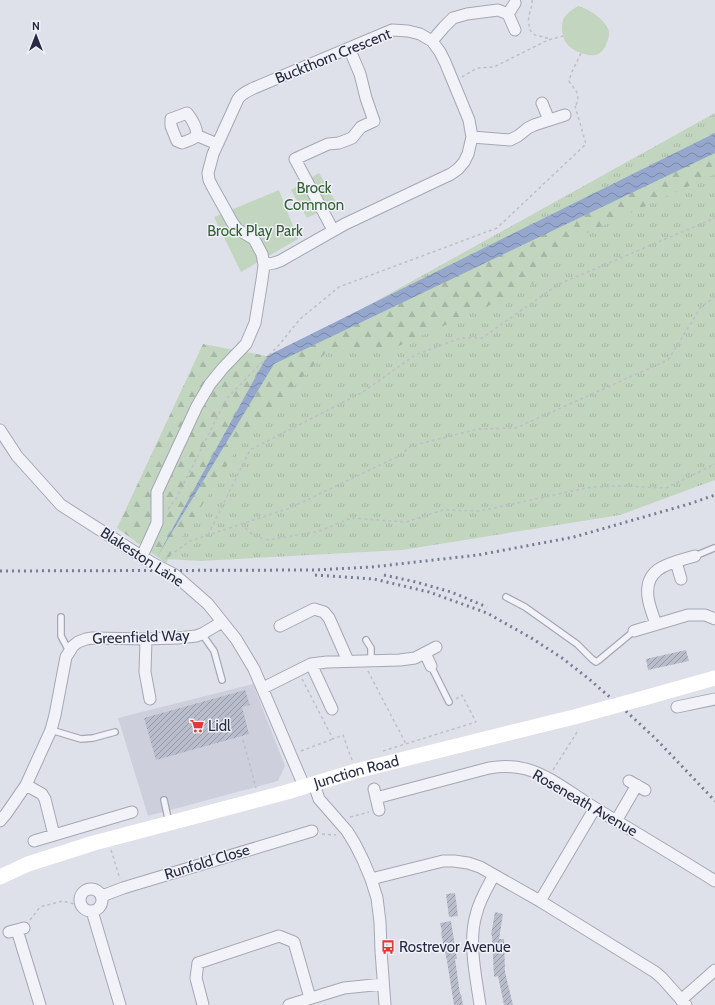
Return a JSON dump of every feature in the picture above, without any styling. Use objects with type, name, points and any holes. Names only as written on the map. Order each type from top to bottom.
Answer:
[{"type":"main road","name":"Junction Road","points":[[0,876],[28,864],[87,845],[170,824],[356,771],[570,718],[715,678]]},
{"type":"street","points":[[508,14],[515,3]]},
{"type":"street","points":[[264,265],[280,261],[333,230],[451,174],[458,169],[468,154],[472,137],[469,120],[440,52],[432,41],[453,18],[467,14],[498,10],[508,14],[515,30]]},
{"type":"street","name":"Buckthorn Crescent","points":[[142,556],[157,523],[157,492],[197,406],[210,384],[246,344],[254,322],[264,265],[262,254],[254,240],[237,229],[232,222],[209,180],[208,173],[217,144],[240,95],[392,30],[408,31],[420,34],[432,41]]},
{"type":"street","points":[[333,230],[295,159],[328,144],[339,143],[352,138],[361,127],[374,121],[360,74],[349,48]]},
{"type":"street","points":[[542,103],[549,120]]},
{"type":"street","points":[[472,137],[510,140],[528,128],[565,114]]},
{"type":"street","points":[[196,135],[217,144]]},
{"type":"street","name":"Blakeston Lane","points":[[0,430],[17,456],[61,506],[157,565],[175,574],[208,604],[236,638],[254,669],[292,754],[309,785],[318,799],[338,821],[355,844],[371,879],[377,898],[385,1005]]},
{"type":"street","points":[[656,624],[648,598],[648,584],[653,574],[662,566],[695,556]]},
{"type":"street","points":[[676,562],[681,579]]},
{"type":"street","points":[[280,626],[314,609],[324,612],[329,618],[348,661]]},
{"type":"street","points":[[634,631],[688,615],[705,615],[715,619]]},
{"type":"street","name":"Greenfield Way","points":[[69,651],[78,642],[92,638],[146,639],[196,636],[222,622]]},
{"type":"street","points":[[146,639],[145,672],[150,699]]},
{"type":"street","points":[[263,688],[311,664],[415,658],[436,647]]},
{"type":"street","points":[[0,820],[6,814],[26,785],[51,730],[66,657],[69,651]]},
{"type":"street","points":[[425,653],[431,666]]},
{"type":"street","points":[[311,664],[332,709]]},
{"type":"street","points":[[677,707],[715,699]]},
{"type":"street","name":"Roseneath Avenue","points":[[379,810],[375,793],[499,766],[525,769],[548,778],[715,881]]},
{"type":"street","points":[[26,785],[42,794],[45,799],[54,835]]},
{"type":"street","points":[[616,821],[637,785]]},
{"type":"street","points":[[540,901],[595,808]]},
{"type":"street","points":[[34,841],[132,812]]},
{"type":"street","name":"Runfold Close","points":[[102,896],[123,888],[312,830]]},
{"type":"street","points":[[371,879],[443,861],[468,863],[480,867],[540,901],[655,972],[684,1002],[715,970]]},
{"type":"street","points":[[480,1005],[473,951],[473,927],[480,900],[494,875]]},
{"type":"street","points":[[86,909],[97,909],[101,905],[102,896],[99,891],[94,888],[88,888],[83,891],[80,896],[80,902],[86,909],[120,1005]]},
{"type":"street","points":[[17,930],[40,1005]]},
{"type":"street","points":[[203,1005],[196,978],[198,963],[279,936],[294,942],[310,998]]},
{"type":"street","points":[[289,1005],[344,988],[383,984]]},
{"type":"lane","points":[[695,556],[714,548]]},
{"type":"lane","points":[[506,597],[525,607],[577,644],[596,662],[634,631]]},
{"type":"lane","points":[[61,617],[61,636],[69,651]]},
{"type":"lane","points":[[202,634],[214,651],[222,680]]},
{"type":"lane","points":[[366,640],[371,648],[367,661]]},
{"type":"lane","points":[[431,666],[449,702]]},
{"type":"lane","points":[[51,730],[81,739],[93,738],[115,732]]},
{"type":"lane","points":[[164,800],[170,824]]},
{"type":"path","points":[[532,0],[533,4],[528,17],[530,30],[535,35],[551,39]]},
{"type":"path","points":[[453,81],[477,68],[494,67],[551,39],[563,36]]},
{"type":"path","points":[[565,114],[569,113],[575,106],[578,98],[569,81],[582,51]]},
{"type":"path","points":[[157,523],[177,497],[227,398],[279,345],[300,319],[339,287],[497,228],[586,144],[575,106]]},
{"type":"path","points":[[208,535],[250,450],[363,392],[414,355],[462,338],[482,338],[559,284],[715,218]]},
{"type":"path","points":[[157,565],[190,541],[290,508],[399,456],[411,446],[478,429],[516,428],[668,360],[701,307],[715,297]]},
{"type":"path","points":[[241,524],[254,536],[269,540],[320,531],[351,518],[406,522],[443,510],[480,510],[590,487],[624,486],[666,488],[715,464]]},
{"type":"path","points":[[367,661],[406,744]]},
{"type":"path","points":[[298,671],[333,739]]},
{"type":"path","points":[[379,752],[476,722],[462,696],[449,702]]},
{"type":"path","points":[[548,778],[580,727]]},
{"type":"path","points":[[292,754],[343,735],[356,771]]},
{"type":"path","points":[[243,740],[259,799]]},
{"type":"path","points":[[338,821],[379,810]]},
{"type":"path","points":[[312,830],[321,834],[334,835],[347,832]]},
{"type":"path","points":[[17,930],[40,907],[63,900],[86,909]]},
{"type":"shaded area","points":[[253,684],[285,766],[278,781],[148,816],[118,718]]},
{"type":"green space","points":[[578,6],[597,16],[606,24],[608,29],[609,35],[606,44],[597,54],[588,55],[576,51],[567,44],[564,38],[562,28],[564,18]]},
{"type":"green space","points":[[715,113],[715,480],[620,515],[402,550],[201,561],[163,559],[270,360]]},
{"type":"green space","points":[[715,133],[715,174],[572,240],[528,288],[392,349],[331,347],[241,443],[166,563],[117,528],[203,344],[267,356],[547,227]]},
{"type":"green space","name":"Brock Common","points":[[319,173],[337,204],[307,218],[291,190]]},
{"type":"green space","name":"Brock Play Park","points":[[279,190],[298,239],[241,272],[214,217]]},
{"type":"water","points":[[715,133],[715,153],[274,364],[157,557],[267,356]]},
{"type":"building","points":[[686,650],[689,661],[648,670],[646,659]]},
{"type":"building","name":"Lidl","points":[[245,690],[250,705],[242,707],[249,734],[156,760],[144,718]]},
{"type":"building","points":[[455,893],[458,916],[449,917],[446,894]]},
{"type":"building","points":[[495,912],[503,914],[499,939],[504,939],[505,972],[513,1005],[504,1005],[498,976],[494,977],[491,935]]},
{"type":"building","points":[[451,921],[457,959],[455,959],[460,994],[463,1005],[454,1005],[441,933],[440,923]]},
{"type":"railway","points":[[0,571],[314,570],[372,567],[478,555],[574,537],[689,504],[715,495]]},
{"type":"railway","points":[[315,575],[374,579],[429,592],[487,613],[533,639],[562,658],[589,679],[656,739],[715,801]]},
{"type":"railway","points":[[384,575],[451,592],[487,607]]},
{"type":"place","name":"Lidl","points":[[197,726]]},
{"type":"place","name":"Rostrevor Avenue","points":[[388,947]]}]
